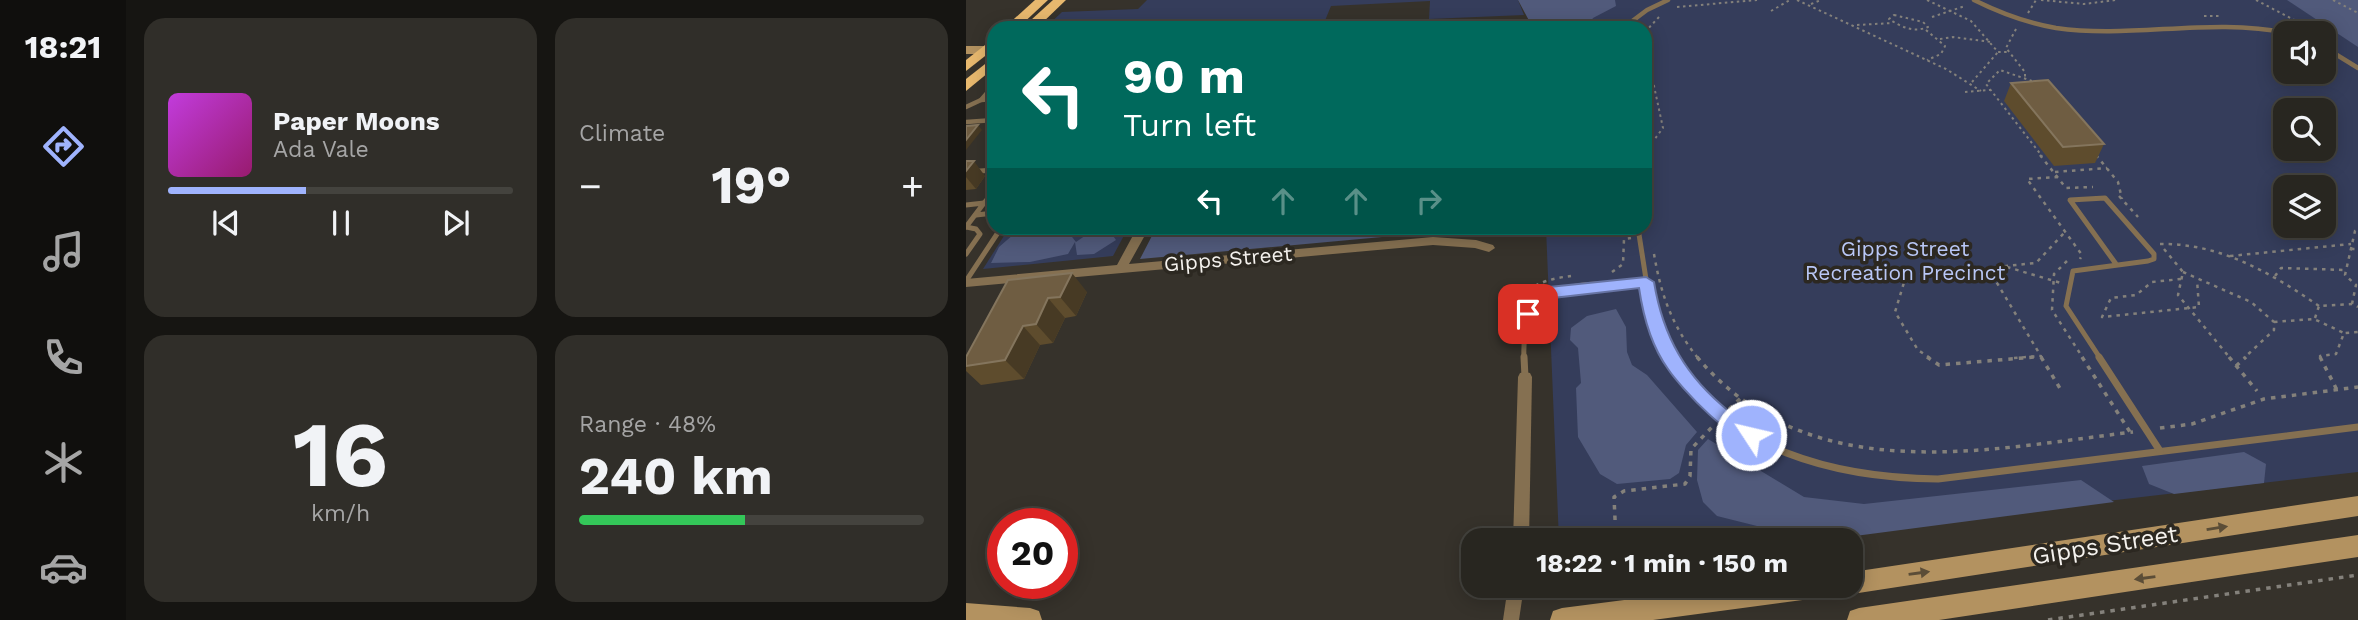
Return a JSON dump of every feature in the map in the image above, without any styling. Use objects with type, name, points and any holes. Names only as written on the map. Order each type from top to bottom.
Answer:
[{"type":"highway","points":[[1018,21],[1042,0]]},
{"type":"highway","points":[[1037,21],[1060,0]]},
{"type":"highway","points":[[966,67],[987,54]]},
{"type":"highway","points":[[966,87],[987,58]]},
{"type":"main road","points":[[966,50],[987,51]]},
{"type":"main road","name":"Gipps Street","points":[[1863,581],[2358,506]]},
{"type":"main road","name":"Gipps Street","points":[[1859,620],[2358,546]]},
{"type":"main road","points":[[1562,620],[1732,598]]},
{"type":"main road","points":[[966,615],[1030,620]]},
{"type":"street","points":[[1121,269],[1139,235]]},
{"type":"street","name":"Gipps Street","points":[[966,282],[1433,241],[1476,244],[1489,248]]},
{"type":"street","points":[[1521,528],[1525,377]]},
{"type":"street","points":[[1511,620],[1514,598]]},
{"type":"lane","points":[[1632,21],[1668,0]]},
{"type":"lane","points":[[1976,1],[2022,21],[2095,31],[2229,23],[2273,30]]},
{"type":"lane","points":[[2336,54],[2358,68]]},
{"type":"lane","points":[[981,100],[987,93]]},
{"type":"lane","points":[[966,107],[987,100]]},
{"type":"lane","points":[[966,122],[987,120]]},
{"type":"lane","points":[[966,173],[987,171]]},
{"type":"lane","points":[[2116,264],[2070,204],[2070,200],[2097,196],[2110,201],[2154,254],[2154,259],[2148,261],[2073,271],[2068,285],[2066,306],[2160,451]]},
{"type":"lane","points":[[966,254],[980,234],[976,229],[966,227],[987,200]]},
{"type":"lane","points":[[966,205],[984,204]]},
{"type":"lane","points":[[976,215],[987,214]]},
{"type":"lane","points":[[966,282],[996,235]]},
{"type":"lane","points":[[1639,235],[1651,315],[1674,365],[1722,416],[1751,435],[1806,461],[1869,477],[1903,480],[2358,427]]},
{"type":"lane","points":[[1525,377],[1525,330],[1528,314],[1536,301],[1564,290],[1646,282]]},
{"type":"path","points":[[1670,10],[1690,3],[1724,1],[1745,5],[1757,0]]},
{"type":"path","points":[[1771,11],[1787,0]]},
{"type":"path","points":[[1797,0],[1927,60],[1981,91]]},
{"type":"path","points":[[1808,4],[1821,0]]},
{"type":"path","points":[[1927,0],[1971,21],[1998,52]]},
{"type":"path","points":[[2025,77],[2025,72],[2007,52],[2007,41],[2036,0]]},
{"type":"path","points":[[2041,0],[2084,4],[2116,0]]},
{"type":"path","points":[[2256,0],[2296,21]]},
{"type":"path","points":[[2333,0],[2358,13]]},
{"type":"path","points":[[1932,17],[1976,1]]},
{"type":"path","points":[[1652,25],[1663,13]]},
{"type":"path","points":[[1894,23],[1889,18],[1901,15],[1926,24],[1926,30]]},
{"type":"path","points":[[1854,26],[1894,23],[1916,31],[1926,30],[1944,44],[1944,51],[1927,60]]},
{"type":"path","points":[[1940,39],[1963,37],[1978,43],[1990,42]]},
{"type":"path","points":[[1971,83],[1998,52],[2007,52]]},
{"type":"path","points":[[1652,77],[1663,128],[1652,143]]},
{"type":"path","points":[[1965,92],[1990,90]]},
{"type":"path","points":[[2054,172],[2107,168]]},
{"type":"path","points":[[2352,303],[2356,285],[2345,275],[2355,231],[2358,230]]},
{"type":"path","points":[[2041,356],[1940,365],[1918,350],[1895,312],[1906,276],[2036,263],[2065,232]]},
{"type":"path","points":[[2160,244],[2179,243],[2226,256],[2275,276],[2319,306],[2352,303],[2358,307]]},
{"type":"path","points":[[2226,256],[2351,247],[2358,249]]},
{"type":"path","points":[[1653,249],[1664,303],[1679,334],[1705,366],[1742,397],[1770,415],[1815,435],[1865,448],[1913,454],[1951,453],[2146,430],[2192,424],[2264,399],[2358,387]]},
{"type":"path","points":[[2003,266],[2068,285]]},
{"type":"path","points":[[1988,268],[2062,390]]},
{"type":"path","points":[[2275,276],[2281,268],[2346,270]]},
{"type":"path","points":[[2183,272],[2251,302],[2274,323],[2274,330],[2236,366]]},
{"type":"path","points":[[2181,279],[2152,282],[2136,295],[2111,298],[2102,317],[2199,307],[2197,280]]},
{"type":"path","points":[[2314,319],[2319,306]]},
{"type":"path","points":[[2274,323],[2314,319],[2344,333],[2358,332]]},
{"type":"path","points":[[2337,390],[2320,356],[2336,354],[2344,333]]},
{"type":"path","points":[[1615,528],[1614,497],[1624,491],[1689,481],[1691,449],[1742,397]]},
{"type":"path","points":[[2048,620],[2358,575]]},
{"type":"green space","points":[[1147,0],[1518,0],[1524,15],[1429,19],[1430,1],[1331,6],[1325,21],[1052,21],[1062,12],[1138,9]]},
{"type":"green space","name":"Gipps Street Recreation Precinct","points":[[1548,0],[2300,0],[2333,21],[2273,21],[2273,84],[2336,84],[2336,23],[2358,37],[2358,472],[1863,529],[1558,528],[1546,235],[1652,235],[1652,21],[1548,21]]},
{"type":"green space","points":[[1005,235],[1124,235],[1113,256],[983,269]]},
{"type":"shaded area","points":[[1518,0],[1615,0],[1616,6],[1591,21],[1529,21]]},
{"type":"shaded area","points":[[2287,0],[2358,0],[2358,47],[2336,32],[2336,21],[2319,21]]},
{"type":"shaded area","points":[[1013,235],[1070,235],[1076,242],[1086,235],[1112,235],[1116,240],[1094,254],[1077,255],[1075,242],[1068,254],[1030,262],[991,263],[999,247]]},
{"type":"shaded area","points":[[1152,235],[1404,235],[1140,259]]},
{"type":"shaded area","points":[[1616,309],[1626,327],[1627,352],[1632,365],[1647,375],[1697,432],[1686,445],[1679,473],[1670,479],[1617,484],[1600,474],[1578,437],[1576,388],[1581,383],[1578,348],[1570,340],[1571,328],[1587,316]]},
{"type":"shaded area","points":[[1708,439],[1804,497],[1864,504],[2081,480],[2114,502],[1863,535],[1863,528],[1765,528],[1717,516],[1703,502],[1697,480],[1698,450]]},
{"type":"shaded area","points":[[2244,452],[2266,464],[2264,483],[2174,494],[2149,484],[2142,466]]},
{"type":"building","points":[[2048,80],[2104,144],[2063,147],[2011,83]]},
{"type":"building","points":[[978,125],[966,140],[966,126]]},
{"type":"building","points":[[966,161],[974,161],[966,171]]},
{"type":"building","points":[[1072,273],[1060,297],[1048,298],[1036,324],[1023,326],[1005,360],[966,366],[966,357],[1008,280]]},
{"type":"route","points":[[1528,314],[1536,301],[1549,293],[1646,282],[1651,315],[1674,365],[1722,416],[1751,435]]}]
